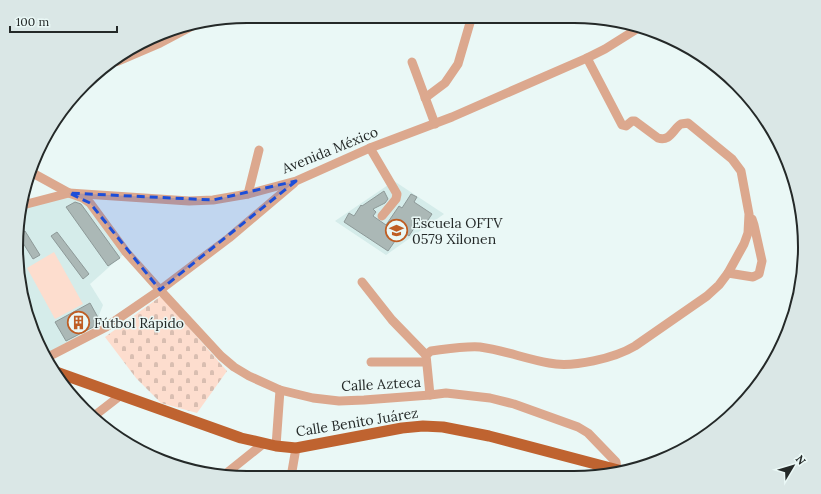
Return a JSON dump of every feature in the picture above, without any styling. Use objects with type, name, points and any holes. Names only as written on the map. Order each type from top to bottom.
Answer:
[{"type":"main road","name":"Calle Benito Juárez","points":[[63,375],[263,444],[296,448],[402,428],[423,426],[443,427],[489,436],[612,468]]},
{"type":"street","points":[[425,98],[445,83],[458,64],[470,23]]},
{"type":"street","name":"Avenida México","points":[[27,204],[69,193],[213,200],[248,194],[296,181],[370,148],[435,124],[587,58],[605,49],[633,31]]},
{"type":"street","points":[[132,55],[175,35]]},
{"type":"street","points":[[426,358],[431,351],[473,347],[488,348],[551,364],[578,363],[624,353],[707,296],[719,286],[744,244],[748,233],[749,214],[741,171],[732,159],[688,123],[678,125],[666,139],[662,140],[635,121],[632,121],[626,126],[622,126],[587,58]]},
{"type":"street","points":[[412,62],[435,124]]},
{"type":"street","points":[[370,148],[397,194],[396,199],[382,216]]},
{"type":"street","points":[[248,194],[259,150]]},
{"type":"street","name":"Calle Azteca","points":[[35,174],[90,203],[126,252],[160,290],[221,356],[234,367],[249,376],[280,390],[313,398],[339,401],[446,393],[490,398],[514,404],[578,427],[588,433],[607,452],[616,462],[617,467]]},
{"type":"street","points":[[51,355],[106,327],[160,290],[229,238],[296,181]]},
{"type":"street","points":[[728,273],[753,277],[758,274],[762,261],[754,225],[749,214]]},
{"type":"street","points":[[362,282],[392,320],[426,358],[430,395]]},
{"type":"street","points":[[371,362],[426,358]]},
{"type":"street","points":[[276,446],[280,390]]},
{"type":"street","points":[[97,413],[121,395]]},
{"type":"street","points":[[230,471],[263,444]]},
{"type":"street","points":[[292,471],[296,448]]},
{"type":"highlighted area","points":[[296,181],[160,290],[90,203],[69,193],[213,200]]},
{"type":"shaded area","points":[[394,181],[444,214],[386,255],[335,221]]},
{"type":"shaded area","points":[[75,197],[83,198],[126,252],[90,284],[103,305],[99,315],[103,323],[49,352],[40,333],[27,291],[23,262],[23,232],[26,208],[52,200]]},
{"type":"green space","points":[[54,252],[83,304],[55,319],[27,268]]},
{"type":"green space","points":[[161,296],[227,371],[197,413],[161,403],[136,378],[105,337]]},
{"type":"building","points":[[384,191],[388,199],[385,203],[373,209],[376,212],[373,216],[386,225],[399,206],[402,208],[411,194],[417,197],[414,202],[432,214],[426,223],[420,219],[409,236],[402,231],[388,251],[344,222],[349,213],[354,216],[361,205],[362,206]]},
{"type":"building","points":[[75,202],[81,204],[120,258],[108,266],[66,207]]},
{"type":"building","points":[[25,231],[40,255],[33,259],[23,243],[23,232]]},
{"type":"building","points":[[57,232],[89,274],[83,279],[51,236]]},
{"type":"building","name":"Fútbol Rápido","points":[[90,303],[101,323],[66,341],[55,322]]},
{"type":"place","name":"Escuela OFTV 0579 Xilonen","points":[[397,231]]},
{"type":"place","name":"Fútbol Rápido","points":[[79,323]]}]
